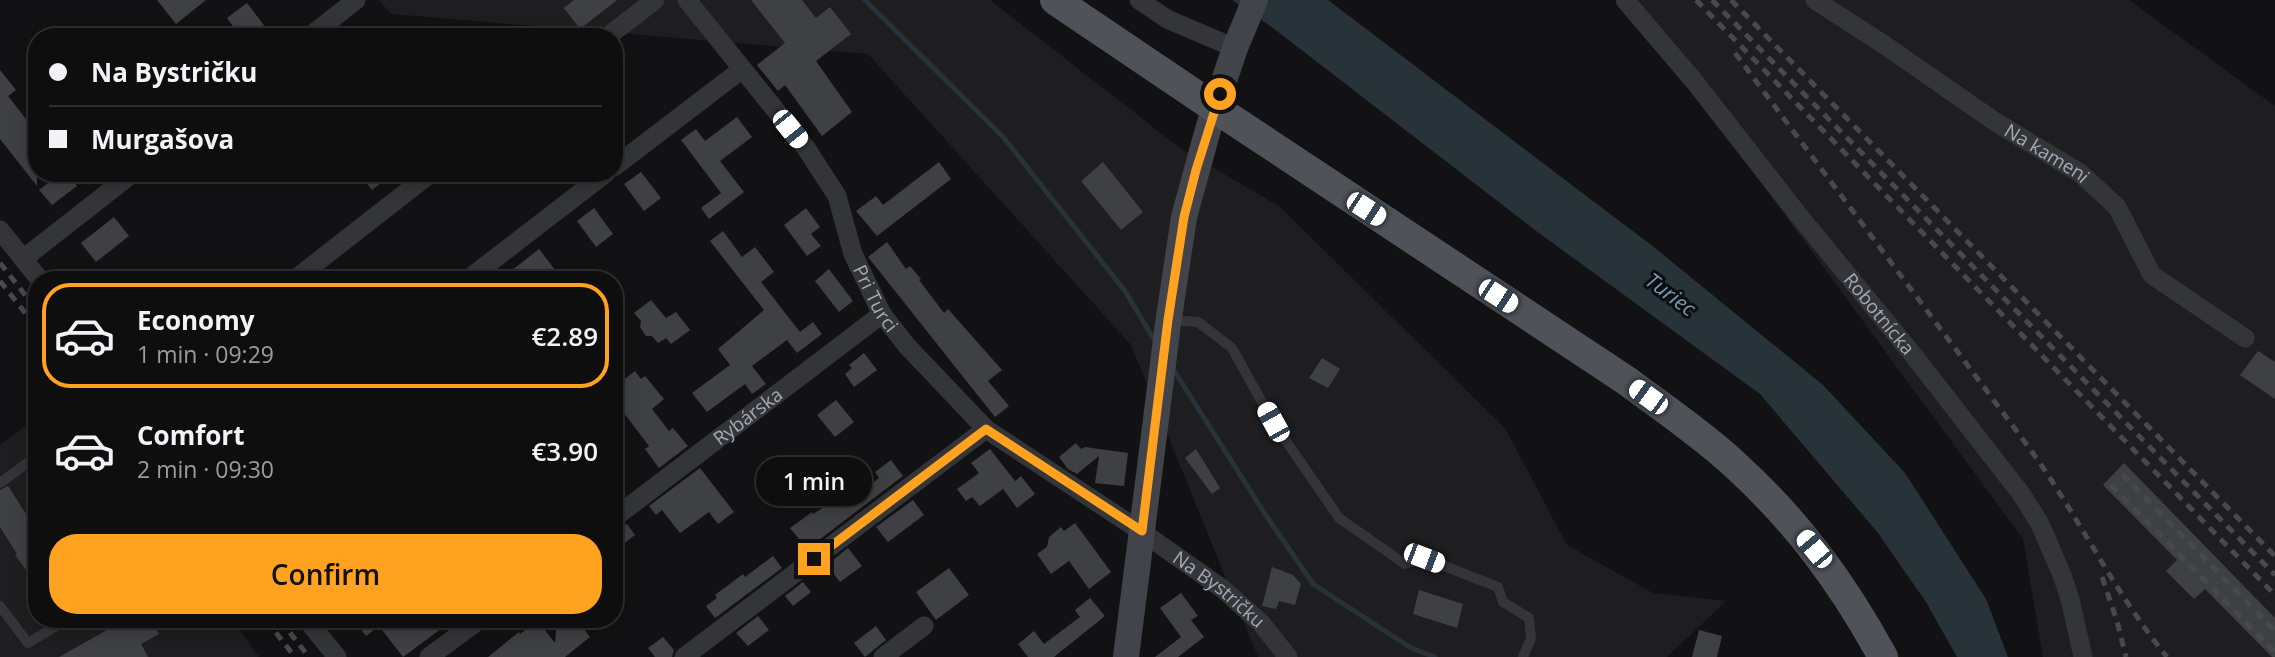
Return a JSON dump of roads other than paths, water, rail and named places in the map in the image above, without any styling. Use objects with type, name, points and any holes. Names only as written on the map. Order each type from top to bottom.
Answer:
[{"type":"main road","points":[[1055,0],[1617,374],[1690,427],[1731,461],[1790,520],[1856,608],[1883,657]]},
{"type":"street","points":[[320,28],[356,0]]},
{"type":"street","points":[[619,28],[655,0]]},
{"type":"street","name":"Pri Turci","points":[[687,0],[806,148],[837,196],[853,254],[882,314],[907,346],[986,429],[1142,531]]},
{"type":"street","points":[[1139,0],[1167,19],[1238,40]]},
{"type":"street","points":[[1126,657],[1168,322],[1184,217],[1215,108],[1255,0]]},
{"type":"street","name":"Robotnícka","points":[[1625,0],[1694,81],[2022,495],[2040,524],[2062,575],[2084,657]]},
{"type":"street","name":"Na kameni","points":[[1815,0],[1994,121],[2080,173],[2117,207],[2152,275],[2245,338]]},
{"type":"street","points":[[623,160],[741,70]]},
{"type":"street","points":[[23,259],[121,182]]},
{"type":"street","points":[[305,271],[419,182]]},
{"type":"street","points":[[479,271],[594,182]]},
{"type":"street","points":[[0,230],[33,271]]},
{"type":"street","name":"Rybárska","points":[[623,511],[882,314]]},
{"type":"street","points":[[684,657],[986,429]]},
{"type":"street","name":"Na Bystričku","points":[[1142,531],[1223,589],[1261,623],[1288,657]]},
{"type":"street","points":[[883,657],[924,626]]},
{"type":"street","points":[[313,628],[337,657]]},
{"type":"street","points":[[429,657],[468,628]]},
{"type":"lane","points":[[1168,322],[1198,322],[1232,348],[1273,422],[1339,518],[1405,564],[1424,558],[1498,587],[1503,602],[1529,618],[1531,638],[1523,657]]},
{"type":"lane","points":[[0,483],[28,463]]},
{"type":"lane","points":[[0,606],[27,643],[52,628]]},
{"type":"water","name":"Turiec","points":[[1232,0],[1328,0],[1655,248],[1823,385],[1905,473],[1986,599],[2008,657],[1957,657],[1926,602],[1878,533],[1760,394],[1535,230],[1273,28]]},
{"type":"waterway","points":[[865,0],[1004,138],[1125,291],[1156,343]]},
{"type":"waterway","points":[[1173,369],[1313,584],[1411,648],[1435,657]]},
{"type":"railway","points":[[1696,0],[2275,595]]},
{"type":"railway","points":[[1712,0],[2275,575]]},
{"type":"railway","points":[[1731,0],[2275,556]]},
{"type":"railway","points":[[1735,53],[2030,449],[2130,607],[2167,657]]},
{"type":"railway","points":[[0,263],[28,299]]},
{"type":"railway","points":[[0,281],[28,317]]},
{"type":"railway","points":[[2122,474],[2275,631]]},
{"type":"railway","points":[[2111,485],[2275,652]]},
{"type":"railway","points":[[2102,577],[2126,657]]},
{"type":"railway","points":[[272,628],[295,657]]},
{"type":"railway","points":[[286,628],[309,657]]}]
